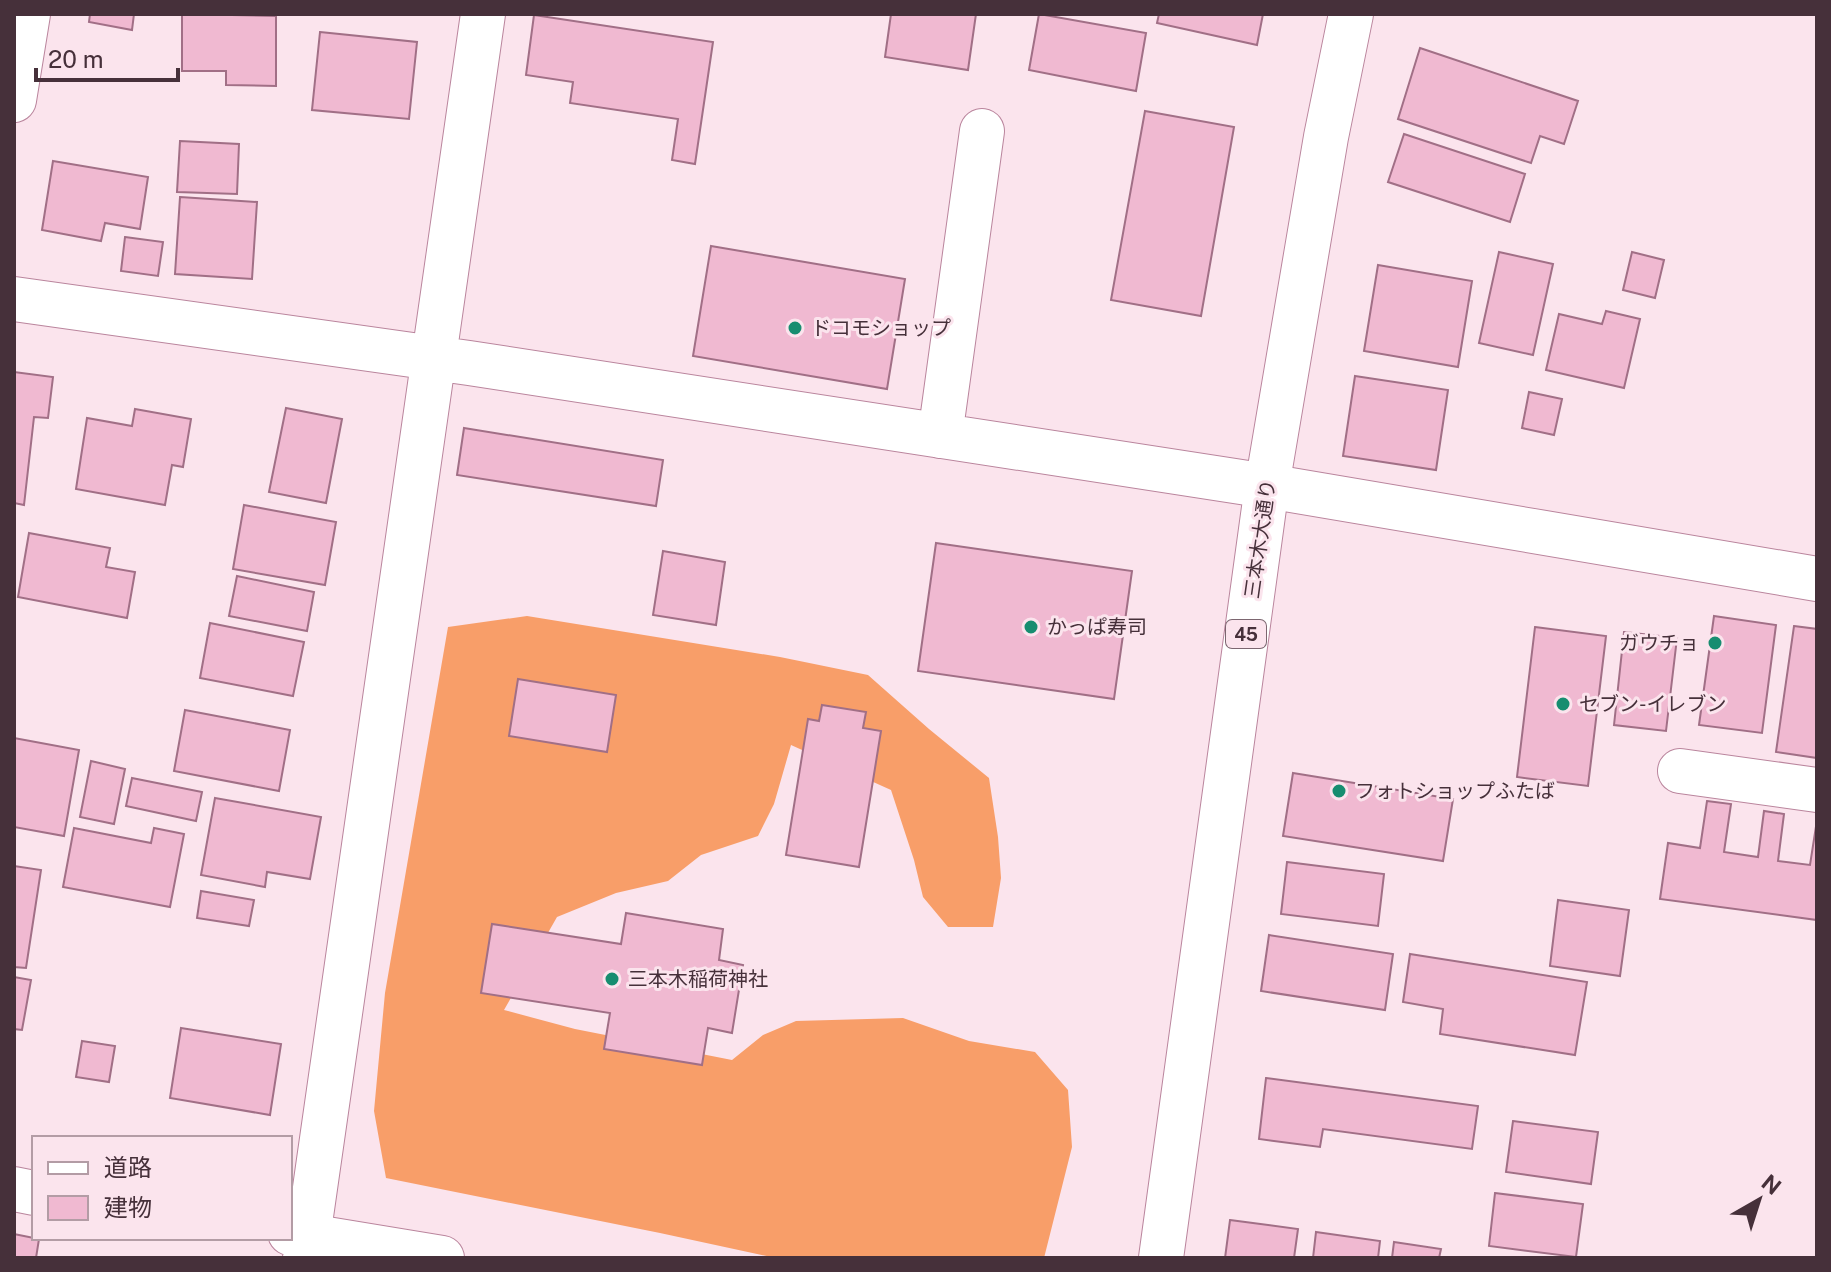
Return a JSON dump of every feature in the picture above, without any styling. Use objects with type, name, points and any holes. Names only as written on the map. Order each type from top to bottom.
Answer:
[{"type":"street","points":[[14,100],[28,14]]},
{"type":"street","points":[[442,1258],[301,1242],[483,14]]},
{"type":"street","name":"三本木大通り","points":[[1161,1258],[1267,486],[1326,137],[1351,14]]},
{"type":"street","points":[[940,436],[982,131]]},
{"type":"street","points":[[14,299],[433,358],[1267,486],[1817,579]]},
{"type":"street","points":[[1680,771],[1817,790]]},
{"type":"shaded area","points":[[527,616],[780,657],[868,675],[989,778],[1001,878],[993,927],[948,927],[923,897],[891,790],[791,745],[774,804],[758,836],[701,855],[668,881],[616,893],[557,917],[504,1010],[575,1029],[732,1060],[763,1035],[796,1021],[903,1018],[969,1041],[1035,1052],[1068,1090],[1072,1147],[1044,1258],[776,1258],[386,1178],[374,1111],[385,993],[448,627]]},
{"type":"building","points":[[90,14],[134,14],[132,30],[89,22]]},
{"type":"building","points":[[182,14],[276,16],[276,86],[226,85],[226,71],[182,71]]},
{"type":"building","points":[[891,14],[976,14],[968,70],[885,57]]},
{"type":"building","points":[[1039,14],[1146,33],[1136,91],[1029,70]]},
{"type":"building","points":[[1159,14],[1263,14],[1257,45],[1157,23]]},
{"type":"building","points":[[534,15],[713,42],[695,164],[672,160],[678,119],[570,103],[573,82],[526,75]]},
{"type":"building","points":[[320,32],[417,42],[409,119],[312,110]]},
{"type":"building","points":[[1420,48],[1578,101],[1564,144],[1540,136],[1531,163],[1398,119]]},
{"type":"building","points":[[1145,111],[1234,127],[1201,316],[1111,300]]},
{"type":"building","points":[[1404,134],[1525,174],[1510,222],[1388,182]]},
{"type":"building","points":[[180,141],[239,144],[237,194],[177,192]]},
{"type":"building","points":[[53,161],[148,177],[140,229],[105,223],[101,241],[42,230]]},
{"type":"building","points":[[180,197],[257,202],[252,279],[175,274]]},
{"type":"building","points":[[125,237],[163,242],[158,276],[121,271]]},
{"type":"building","points":[[711,246],[905,279],[887,389],[693,356]]},
{"type":"building","points":[[1499,252],[1553,264],[1533,355],[1479,343]]},
{"type":"building","points":[[1632,252],[1664,260],[1655,298],[1623,290]]},
{"type":"building","points":[[1378,265],[1472,281],[1458,367],[1364,351]]},
{"type":"building","points":[[1606,311],[1640,319],[1624,388],[1546,370],[1559,314],[1602,324]]},
{"type":"building","points":[[14,372],[53,377],[48,418],[34,417],[24,505],[14,503]]},
{"type":"building","points":[[1355,376],[1448,390],[1436,470],[1343,456]]},
{"type":"building","points":[[1529,392],[1562,399],[1554,435],[1522,428]]},
{"type":"building","points":[[286,408],[342,419],[326,503],[269,492]]},
{"type":"building","points":[[135,409],[191,419],[183,467],[172,465],[165,505],[76,489],[87,418],[132,426]]},
{"type":"building","points":[[464,428],[663,460],[656,506],[457,475]]},
{"type":"building","points":[[244,505],[336,522],[325,585],[233,569]]},
{"type":"building","points":[[29,533],[110,548],[106,567],[135,572],[127,618],[18,597]]},
{"type":"building","points":[[936,543],[1132,571],[1114,699],[918,671]]},
{"type":"building","points":[[663,551],[725,562],[716,625],[653,615]]},
{"type":"building","points":[[237,576],[314,592],[307,631],[229,616]]},
{"type":"building","points":[[1714,616],[1776,625],[1762,733],[1699,725]]},
{"type":"building","points":[[210,623],[304,642],[293,696],[200,678]]},
{"type":"building","points":[[1794,626],[1817,629],[1817,758],[1776,752]]},
{"type":"building","points":[[1535,627],[1606,636],[1588,786],[1517,777]]},
{"type":"building","points":[[1624,632],[1677,638],[1666,731],[1614,725]]},
{"type":"building","points":[[518,679],[616,695],[607,752],[509,736]]},
{"type":"building","points":[[822,705],[866,712],[863,728],[881,731],[859,867],[786,855],[808,719],[819,721]]},
{"type":"building","points":[[185,710],[290,730],[279,791],[174,771]]},
{"type":"building","points":[[14,738],[79,750],[64,836],[14,827]]},
{"type":"building","points":[[91,761],[125,769],[114,824],[80,817]]},
{"type":"building","points":[[1293,773],[1453,799],[1443,861],[1283,836]]},
{"type":"building","points":[[132,778],[202,792],[196,821],[126,806]]},
{"type":"building","points":[[215,798],[321,817],[310,879],[267,872],[265,887],[201,875]]},
{"type":"building","points":[[1707,801],[1731,804],[1724,852],[1758,857],[1764,811],[1784,814],[1778,861],[1810,865],[1817,820],[1817,920],[1660,899],[1668,843],[1700,848]]},
{"type":"building","points":[[74,828],[151,843],[154,828],[184,834],[170,907],[63,887]]},
{"type":"building","points":[[1287,862],[1384,874],[1378,926],[1281,914]]},
{"type":"building","points":[[14,866],[41,870],[26,968],[14,967]]},
{"type":"building","points":[[201,891],[254,900],[249,926],[197,918]]},
{"type":"building","points":[[1558,900],[1629,910],[1620,976],[1550,966]]},
{"type":"building","name":"三本木稲荷神社","points":[[626,913],[723,929],[719,960],[743,965],[732,1033],[708,1028],[702,1065],[604,1049],[610,1013],[481,993],[492,924],[621,944]]},
{"type":"building","points":[[1269,935],[1393,954],[1385,1010],[1261,991]]},
{"type":"building","points":[[1410,954],[1587,982],[1575,1055],[1440,1034],[1443,1009],[1403,1002]]},
{"type":"building","points":[[14,977],[31,980],[22,1030],[14,1029]]},
{"type":"building","points":[[181,1028],[281,1044],[270,1115],[170,1098]]},
{"type":"building","points":[[82,1041],[115,1046],[109,1082],[76,1077]]},
{"type":"building","points":[[1266,1078],[1478,1106],[1472,1149],[1323,1129],[1320,1147],[1259,1139]]},
{"type":"building","points":[[1513,1121],[1598,1132],[1591,1184],[1506,1172]]},
{"type":"building","points":[[1495,1193],[1583,1204],[1576,1257],[1489,1246]]},
{"type":"building","points":[[1230,1220],[1298,1229],[1294,1258],[1225,1258]]},
{"type":"building","points":[[1316,1232],[1380,1241],[1378,1258],[1313,1258]]},
{"type":"building","points":[[14,1234],[39,1240],[36,1258],[14,1258]]},
{"type":"building","points":[[1394,1242],[1441,1249],[1439,1258],[1392,1258]]},
{"type":"place","name":"ドコモショップ","points":[[795,328]]},
{"type":"place","name":"かっぱ寿司","points":[[1031,627]]},
{"type":"place","name":"ガウチョ","points":[[1715,643]]},
{"type":"place","name":"セブン-イレブン","points":[[1563,704]]},
{"type":"place","name":"フォトショップふたば","points":[[1339,791]]},
{"type":"place","name":"三本木稲荷神社","points":[[612,979]]}]
